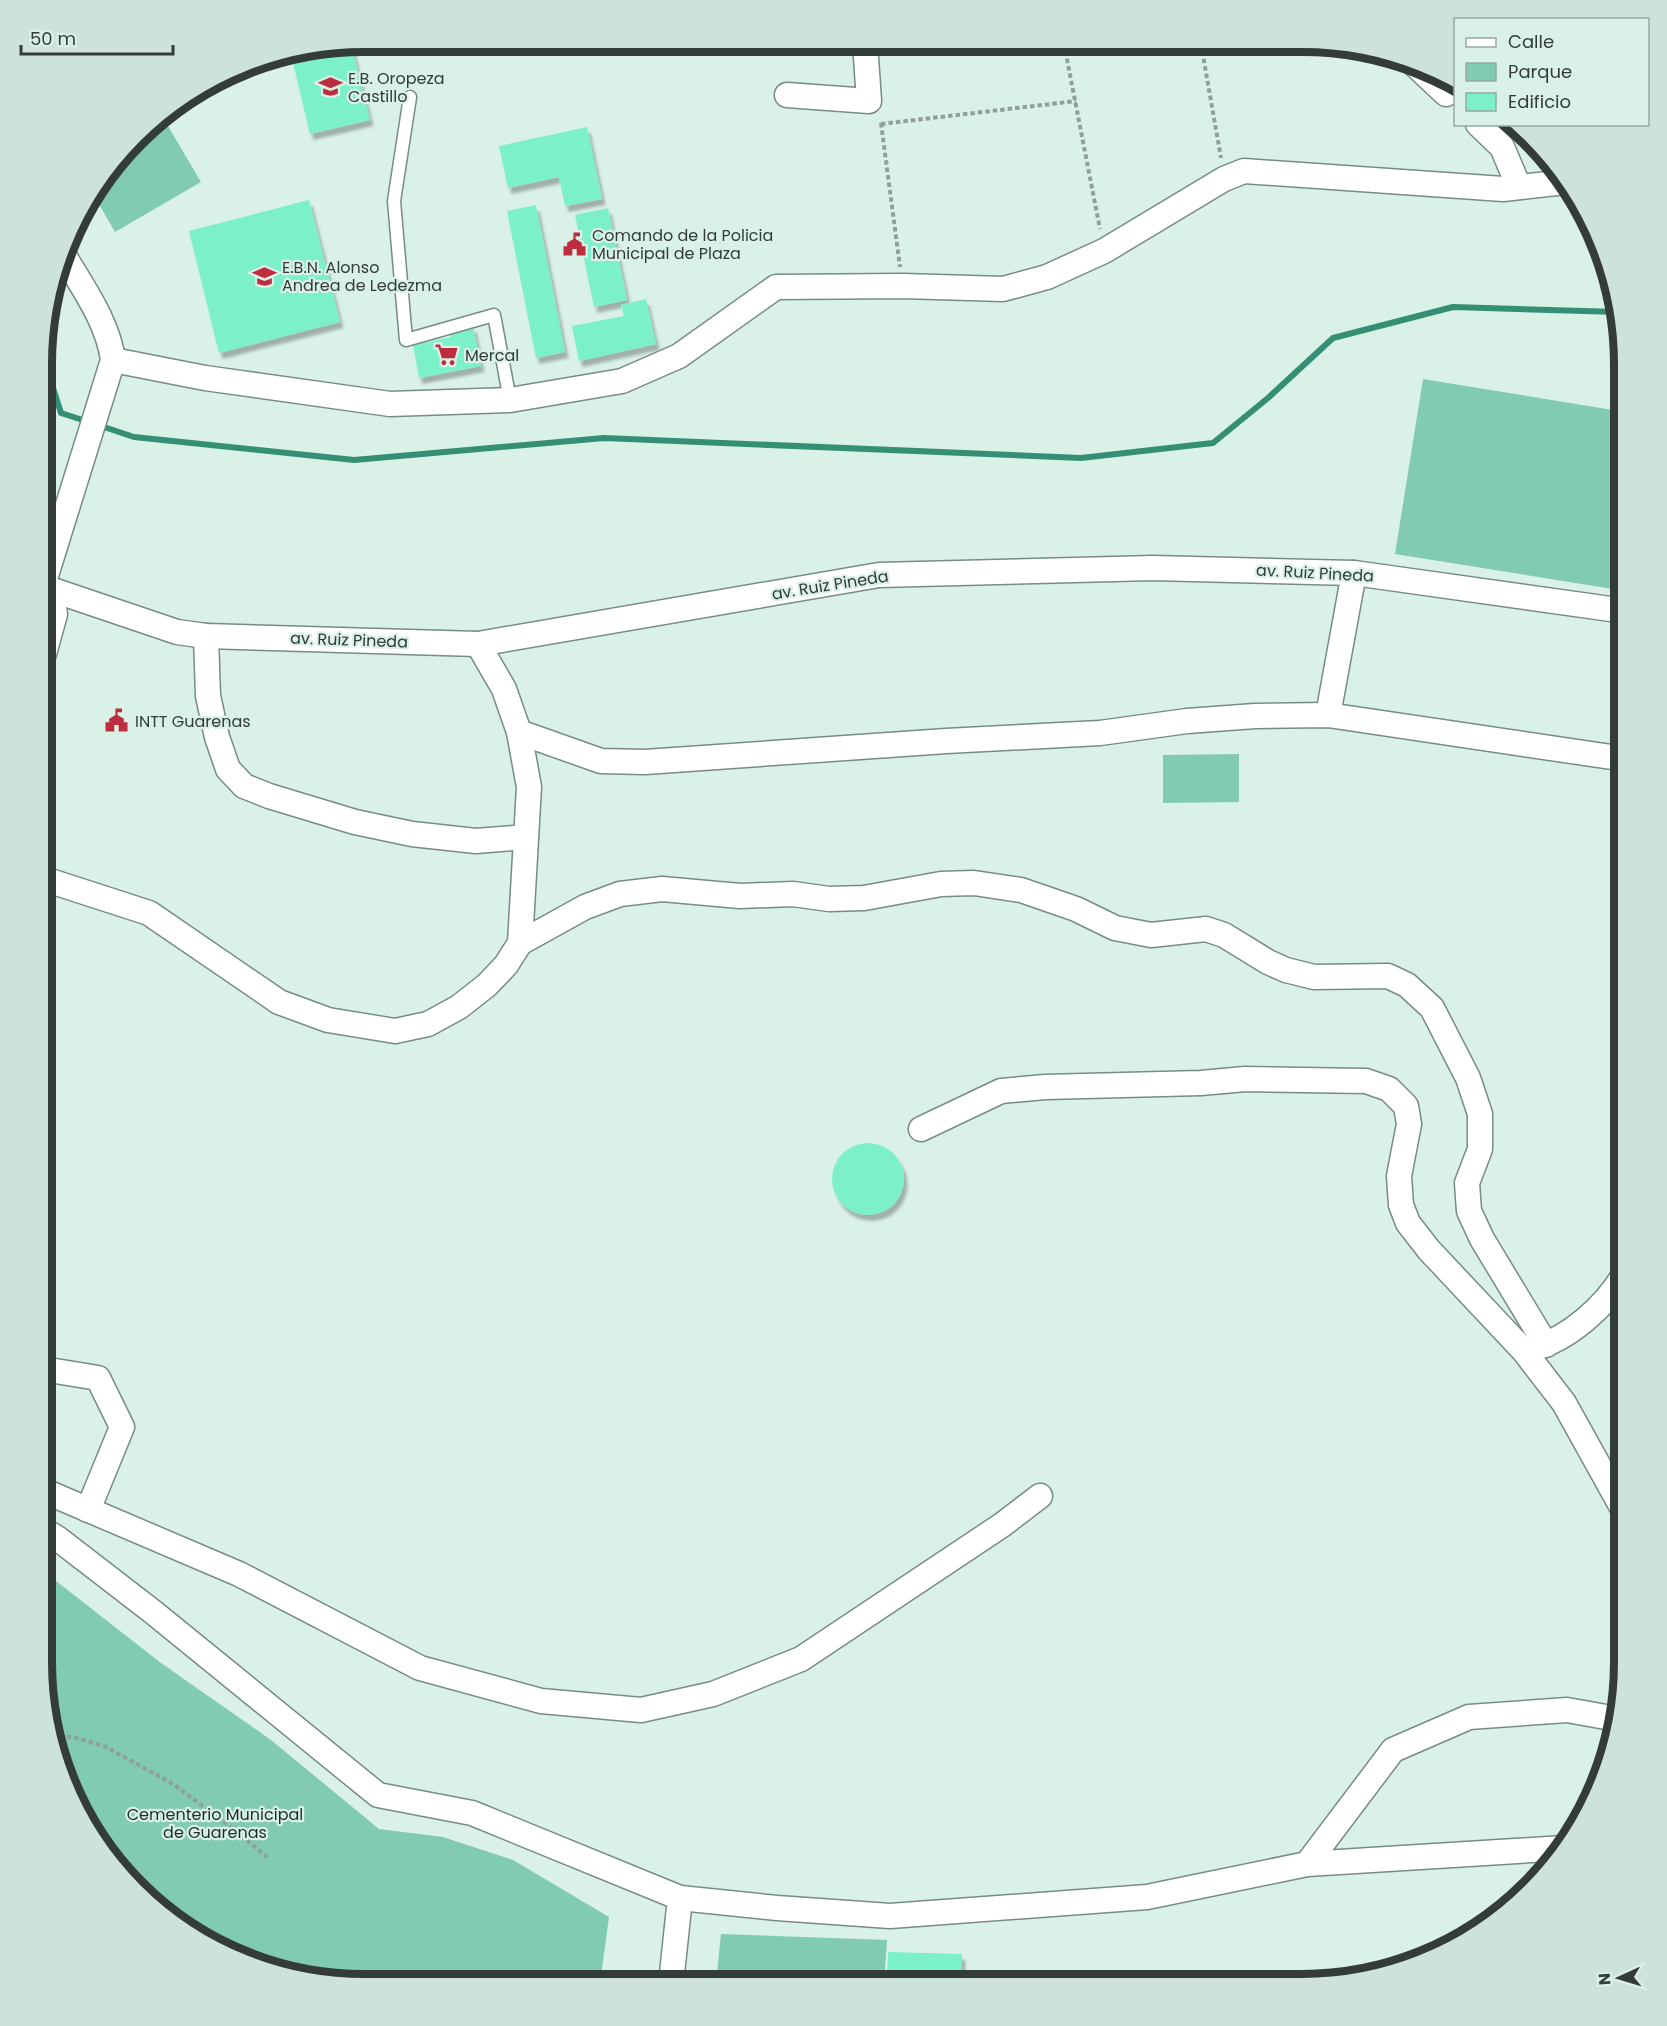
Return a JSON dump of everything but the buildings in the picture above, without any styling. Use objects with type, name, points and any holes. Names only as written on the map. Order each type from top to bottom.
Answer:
[{"type":"street","points":[[787,95],[869,101],[866,52]]},
{"type":"street","points":[[1480,126],[1502,147],[1519,187]]},
{"type":"street","points":[[113,360],[205,378],[390,404],[510,400],[622,381],[679,356],[776,287],[903,286],[1002,289],[1047,278],[1104,250],[1224,179],[1244,171],[1503,189],[1556,183]]},
{"type":"street","points":[[52,556],[113,360],[111,343],[102,323],[69,264]]},
{"type":"street","name":"av. Ruiz Pineda","points":[[52,591],[177,632],[207,636],[478,644],[879,575],[1153,568],[1354,573],[1614,609]]},
{"type":"street","points":[[1328,715],[1354,573]]},
{"type":"street","points":[[52,600],[55,614],[52,625]]},
{"type":"street","points":[[207,636],[208,696],[217,737],[228,769],[244,786],[355,822],[412,834],[476,841],[526,837]]},
{"type":"street","points":[[478,644],[504,689],[519,732],[530,788],[520,943]]},
{"type":"street","points":[[519,732],[601,760],[645,762],[1100,733],[1187,721],[1255,716],[1328,715],[1614,757]]},
{"type":"street","points":[[52,882],[149,913],[279,1002],[328,1020],[395,1031],[428,1024],[459,1007],[506,965],[520,943],[585,907],[620,894],[662,889],[740,896],[793,894],[829,899],[852,898],[941,884],[974,883],[1021,890],[1076,909],[1115,928],[1151,935],[1206,929],[1224,934],[1268,962],[1305,975],[1314,977],[1388,976],[1407,986],[1432,1008],[1468,1078],[1480,1114],[1480,1149],[1467,1183],[1469,1211],[1535,1348],[1614,1493]]},
{"type":"street","points":[[921,1129],[1001,1091],[1045,1087],[1201,1083],[1245,1079],[1366,1081],[1389,1089],[1406,1106],[1409,1124],[1399,1176],[1401,1205],[1408,1223],[1429,1250],[1535,1348]]},
{"type":"street","points":[[1535,1348],[1579,1324],[1614,1291]]},
{"type":"street","points":[[52,1370],[98,1378],[122,1427],[88,1510]]},
{"type":"street","points":[[52,1494],[238,1574],[420,1668],[541,1701],[641,1710],[713,1694],[801,1659],[1002,1526],[1040,1496]]},
{"type":"street","points":[[52,1535],[153,1612],[378,1795],[472,1813],[680,1898],[890,1916],[1147,1897],[1307,1864],[1552,1849]]},
{"type":"street","points":[[1307,1864],[1393,1750],[1469,1717],[1567,1710],[1609,1718]]},
{"type":"street","points":[[672,1974],[680,1898]]},
{"type":"lane","points":[[410,97],[394,201],[406,339],[494,315],[510,400]]},
{"type":"path","points":[[1066,52],[1104,250]]},
{"type":"path","points":[[1202,52],[1224,179]]},
{"type":"path","points":[[869,101],[881,124],[903,286]]},
{"type":"path","points":[[881,124],[1076,101]]},
{"type":"path","points":[[62,1736],[106,1747],[173,1784],[267,1857]]},
{"type":"green space","points":[[167,124],[201,182],[115,232],[98,203],[130,159]]},
{"type":"green space","points":[[1423,379],[1614,410],[1614,589],[1395,554]]},
{"type":"green space","points":[[1239,754],[1239,802],[1163,803],[1163,755]]},
{"type":"green space","name":"Cementerio Municipal de Guarenas","points":[[52,1578],[161,1663],[271,1740],[379,1829],[443,1837],[513,1860],[609,1917],[601,1974],[365,1974],[324,1971],[264,1957],[209,1932],[159,1896],[130,1867],[105,1835],[76,1781],[63,1742],[55,1702],[52,1661]]},
{"type":"green space","points":[[721,1934],[887,1940],[885,1974],[717,1974]]},
{"type":"waterway","points":[[98,425],[134,437],[354,460],[604,438],[1081,458],[1213,443],[1268,398],[1333,338],[1453,307],[1610,312]]},
{"type":"waterway","points":[[52,385],[61,413],[89,422]]},
{"type":"place","name":"E.B. Oropeza Castillo","points":[[330,87]]},
{"type":"place","name":"Comando de la Policia Municipal de Plaza","points":[[574,244]]},
{"type":"place","name":"E.B.N. Alonso Andrea de Ledezma","points":[[264,276]]},
{"type":"place","name":"Mercal","points":[[447,355]]},
{"type":"place","name":"INTT Guarenas","points":[[117,721]]}]
